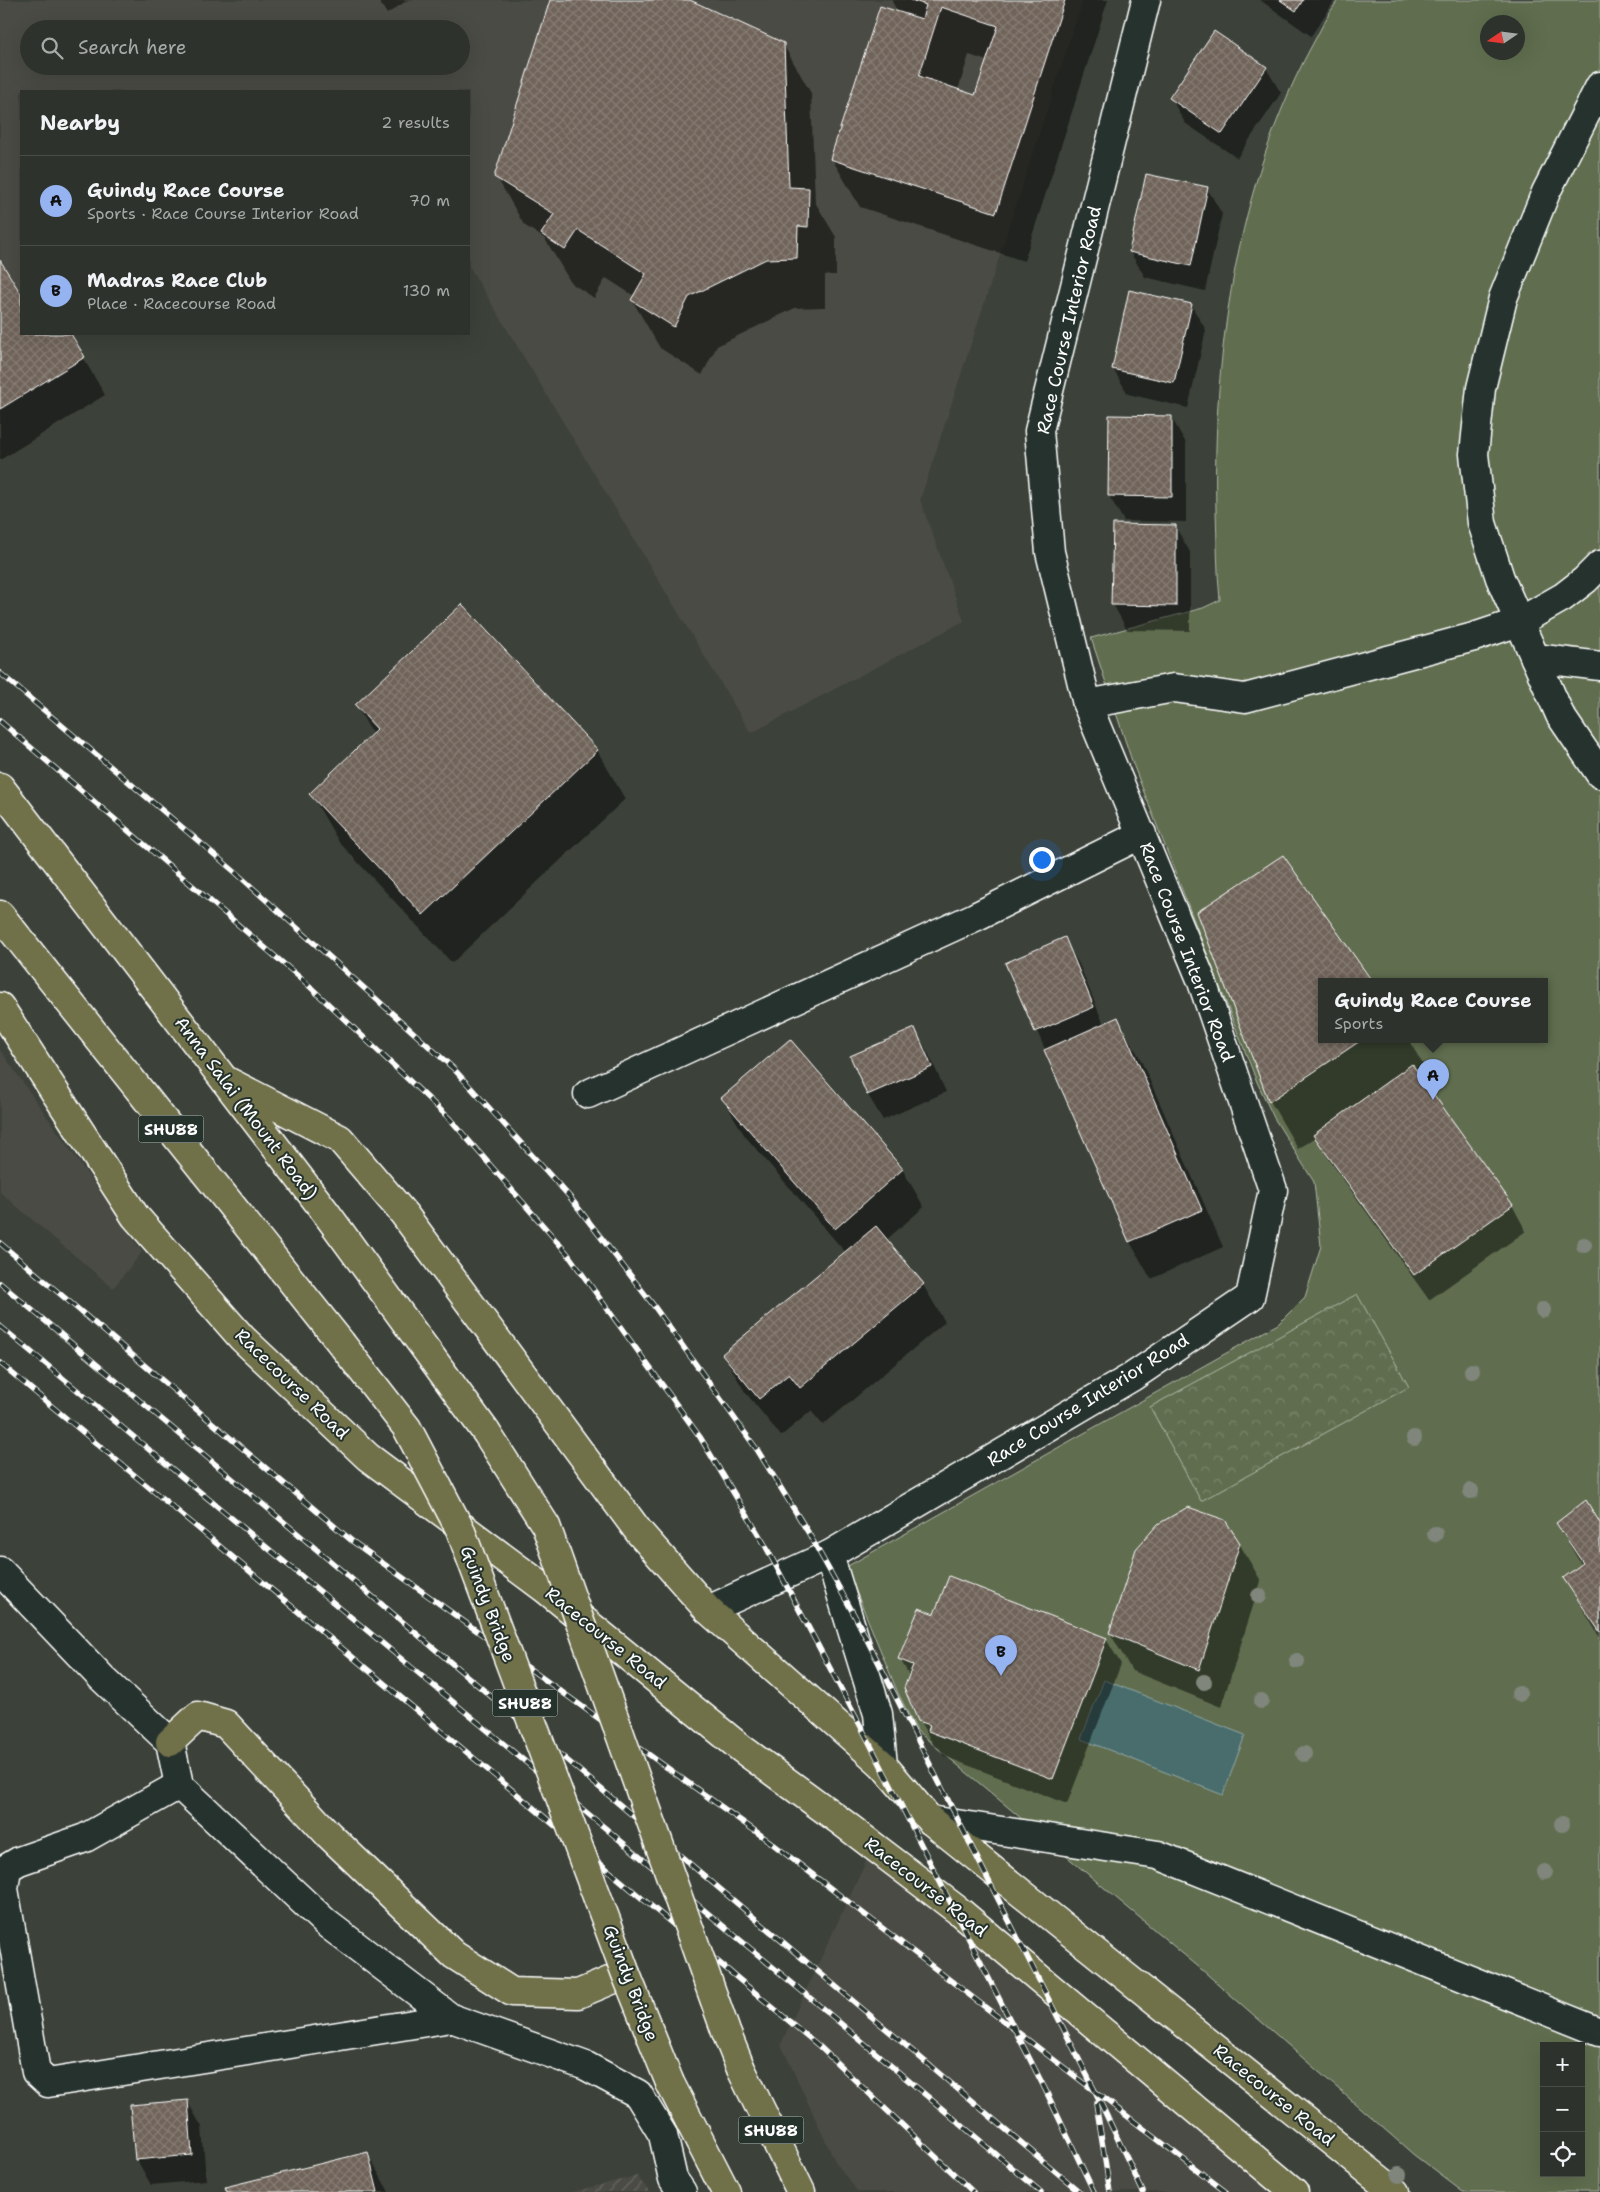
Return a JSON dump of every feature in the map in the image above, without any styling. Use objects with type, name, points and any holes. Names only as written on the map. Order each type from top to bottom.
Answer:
[{"type":"main road","name":"Anna Salai (Mount Road)","points":[[0,787],[330,1218],[486,1432],[546,1526],[741,2069],[800,2192]]},
{"type":"main road","name":"Guindy Bridge","points":[[0,915],[407,1428],[460,1529],[626,1974],[670,2082],[726,2192]]},
{"type":"main road","name":"Racecourse Road","points":[[0,1006],[135,1216],[242,1338],[368,1457],[544,1588],[742,1749],[960,1912],[1294,2192]]},
{"type":"main road","name":"Racecourse Road","points":[[224,1080],[340,1139],[404,1214],[639,1532],[708,1610],[883,1765],[930,1820],[1395,2192]]},
{"type":"main road","points":[[170,1742],[198,1716],[226,1724],[329,1835],[454,1955],[512,1992],[578,1994],[626,1974]]},
{"type":"street","name":"Race Course Interior Road","points":[[708,1610],[829,1555],[1132,1377],[1250,1297],[1273,1190],[1201,980],[1087,704],[1050,552],[1040,431],[1146,0]]},
{"type":"street","points":[[1600,86],[1546,192],[1503,298],[1481,388],[1474,454],[1482,523],[1500,578],[1560,715],[1600,774]]},
{"type":"street","points":[[1087,704],[1174,688],[1245,698],[1474,637],[1519,622],[1563,597],[1585,580],[1600,565]]},
{"type":"street","points":[[1535,658],[1600,666]]},
{"type":"street","points":[[588,1094],[975,917],[1142,834]]},
{"type":"street","points":[[829,1555],[878,1714],[883,1765]]},
{"type":"street","points":[[0,1571],[102,1678],[170,1742],[179,1785],[326,1923],[450,2018],[586,2066],[638,2094],[663,2135],[673,2179],[682,2192]]},
{"type":"street","points":[[179,1785],[85,1838],[19,1861],[7,1868],[4,1889],[36,2072],[48,2083],[450,2018]]},
{"type":"street","points":[[930,1820],[1158,1855],[1600,2032]]},
{"type":"shaded area","points":[[0,0],[1083,0],[920,500],[964,621],[751,733],[470,268],[470,90],[20,90],[20,335],[69,335],[0,382]]},
{"type":"shaded area","points":[[0,1050],[142,1252],[113,1288],[0,1192]]},
{"type":"shaded area","points":[[878,1836],[1276,2192],[858,2192],[835,2161],[781,2044]]},
{"type":"shaded area","points":[[637,2176],[649,2192],[572,2192]]},
{"type":"green space","points":[[1338,0],[1600,0],[1600,2192],[1463,2192],[1414,2155],[1201,1969],[917,1731],[898,1693],[846,1567],[1278,1324],[1305,1297],[1321,1246],[1314,1182],[1274,1118],[1257,1082],[1133,764],[1091,638],[1203,608],[1220,600],[1216,510],[1216,452],[1225,333],[1234,274],[1247,215],[1264,157],[1285,102],[1310,49]]},
{"type":"green space","points":[[1357,1294],[1409,1387],[1201,1501],[1150,1407]]},
{"type":"water","points":[[1104,1680],[1245,1735],[1223,1795],[1081,1739]]},
{"type":"building","points":[[550,0],[690,0],[784,43],[789,187],[809,188],[808,227],[798,226],[797,258],[766,259],[689,297],[674,327],[631,300],[646,274],[578,230],[565,250],[541,234],[554,214],[494,177]]},
{"type":"building","points":[[911,0],[1065,0],[996,213],[830,159],[880,6],[922,19],[926,5]],"holes":[[[941,7],[998,26],[975,95],[919,76]]]},
{"type":"building","points":[[1280,0],[1303,0],[1296,11]]},
{"type":"building","points":[[1214,31],[1267,67],[1222,134],[1169,98]]},
{"type":"building","points":[[1146,174],[1208,187],[1191,266],[1129,252]]},
{"type":"building","points":[[0,260],[20,292],[20,335],[72,335],[85,357],[0,409]]},
{"type":"building","points":[[1129,290],[1192,304],[1174,383],[1112,369]]},
{"type":"building","points":[[1109,415],[1172,416],[1172,497],[1108,496]]},
{"type":"building","points":[[1113,524],[1176,525],[1176,606],[1111,605]]},
{"type":"building","points":[[462,604],[598,750],[423,915],[309,794],[377,729],[355,705]]},
{"type":"building","points":[[1283,855],[1370,978],[1318,978],[1318,1043],[1357,1043],[1269,1102],[1197,912]]},
{"type":"building","points":[[1065,937],[1094,1007],[1035,1032],[1005,963]]},
{"type":"building","points":[[1118,1017],[1202,1210],[1129,1242],[1044,1050]]},
{"type":"building","points":[[915,1028],[932,1067],[867,1095],[850,1056]]},
{"type":"building","points":[[790,1039],[903,1169],[835,1229],[721,1098]]},
{"type":"building","points":[[1412,1064],[1513,1205],[1414,1275],[1313,1135]]},
{"type":"building","points":[[876,1226],[924,1284],[800,1388],[789,1374],[759,1399],[722,1354]]},
{"type":"building","points":[[1586,1500],[1600,1523],[1600,1632],[1563,1578],[1583,1563],[1556,1523]]},
{"type":"building","points":[[1188,1507],[1225,1520],[1240,1543],[1199,1670],[1109,1633],[1136,1549],[1158,1524]]},
{"type":"building","points":[[949,1576],[1107,1638],[1053,1779],[928,1731],[930,1725],[918,1721],[904,1688],[913,1665],[898,1659],[919,1608],[934,1614]]},
{"type":"building","points":[[188,2100],[192,2155],[135,2160],[130,2105]]},
{"type":"building","points":[[368,2152],[378,2192],[227,2192],[225,2187]]},
{"type":"railway","points":[[0,673],[235,872],[453,1068],[569,1196],[654,1306],[758,1451],[808,1532],[856,1618],[1094,2089],[1143,2192]]},
{"type":"railway","points":[[0,721],[305,982],[450,1119],[567,1253],[700,1437],[765,1545],[869,1742],[1045,2089],[1094,2192]]},
{"type":"railway","points":[[0,1243],[352,1541],[769,1841],[1226,2192]]},
{"type":"railway","points":[[0,1283],[1080,2192]]},
{"type":"railway","points":[[0,1326],[833,2017],[1041,2192]]},
{"type":"railway","points":[[0,1363],[819,2046],[973,2192]]},
{"type":"railway","points":[[1096,2103],[1110,2192]]},
{"type":"place","name":"Guindy Race Course","points":[[1433,1100]]},
{"type":"place","name":"Madras Race Club","points":[[1001,1676]]}]
